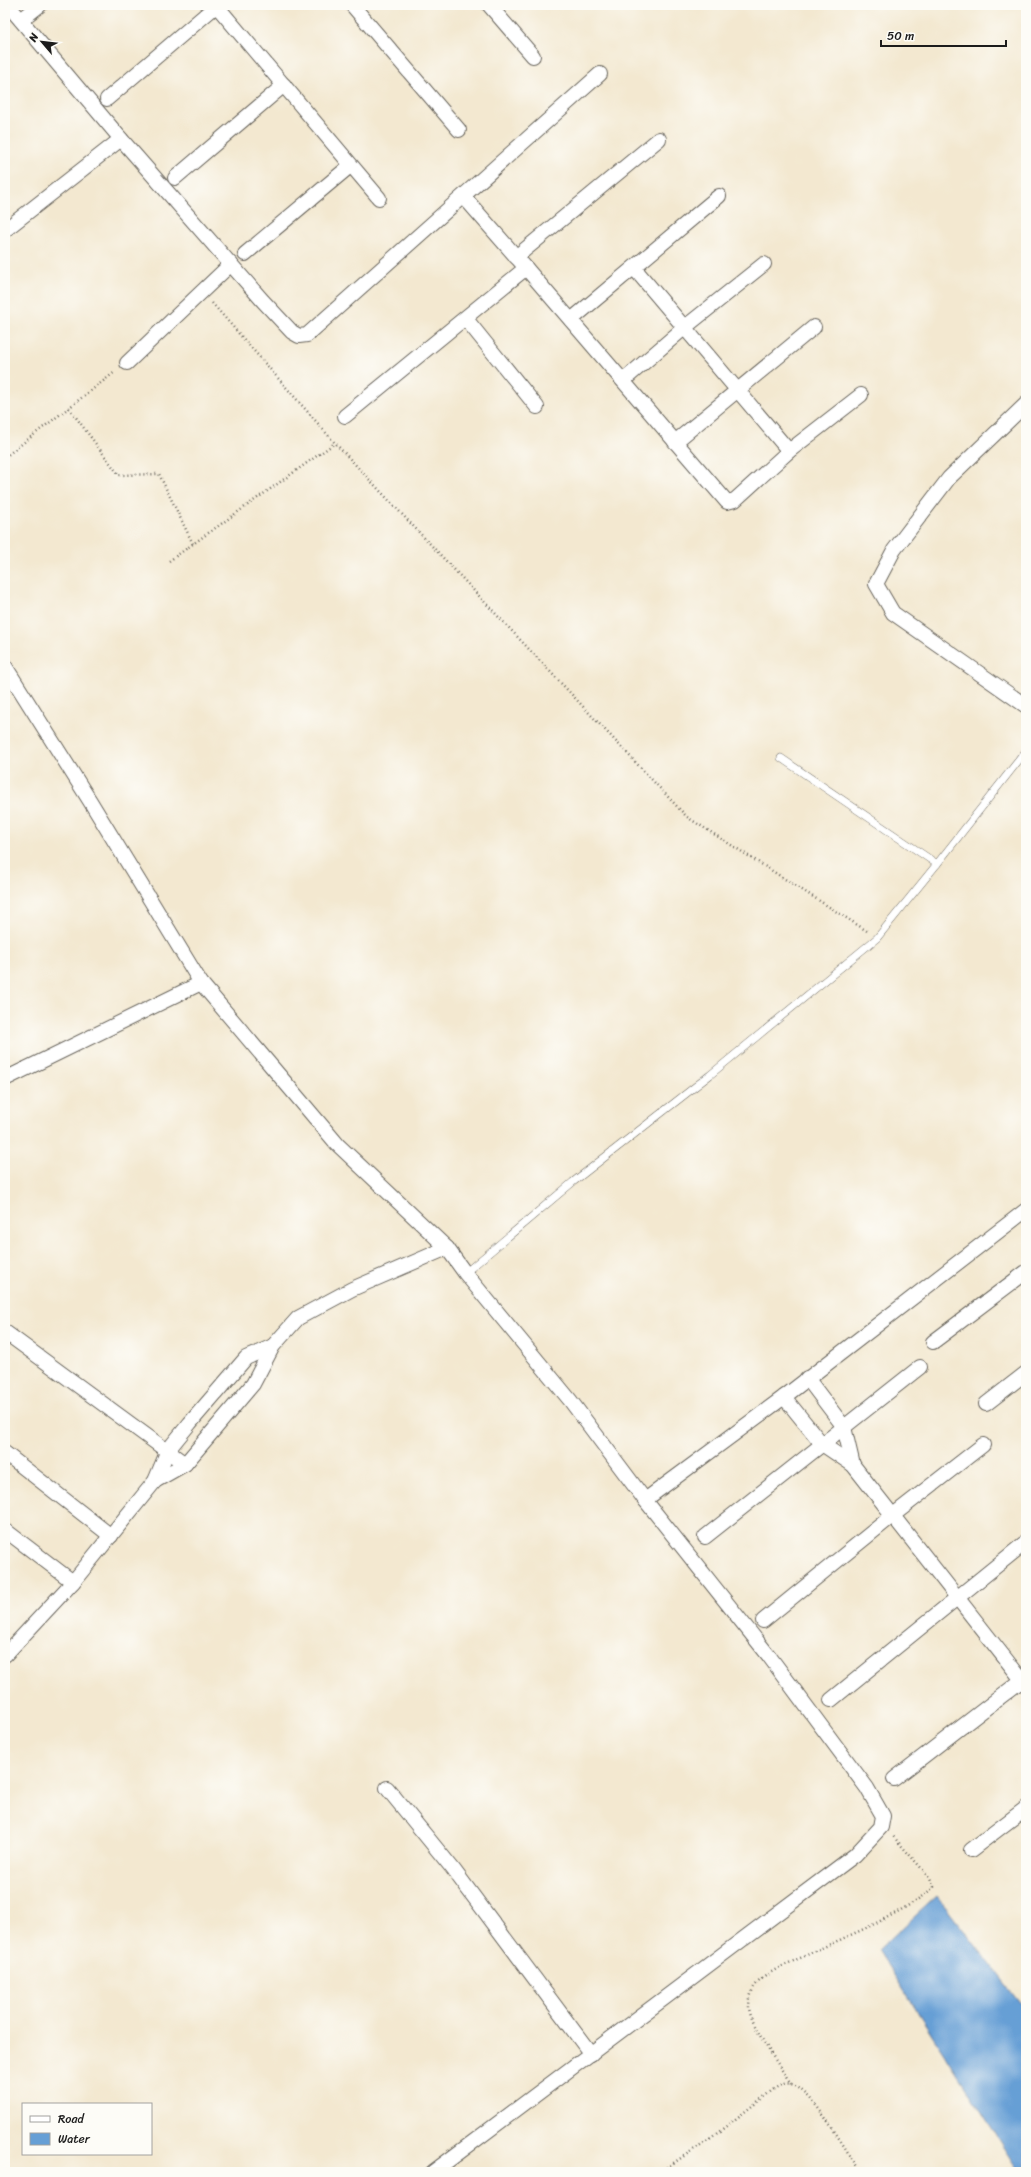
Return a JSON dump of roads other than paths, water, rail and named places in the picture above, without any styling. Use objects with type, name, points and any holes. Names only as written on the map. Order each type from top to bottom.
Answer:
[{"type":"street","points":[[8,5],[121,139],[292,332],[299,336],[307,335],[464,197],[600,74]]},
{"type":"street","points":[[21,20],[40,5]]},
{"type":"street","points":[[107,99],[216,5],[350,166],[379,198]]},
{"type":"street","points":[[352,5],[459,130]]},
{"type":"street","points":[[489,5],[532,56]]},
{"type":"street","points":[[175,178],[284,85]]},
{"type":"street","points":[[5,230],[121,139]]},
{"type":"street","points":[[516,257],[658,139]]},
{"type":"street","points":[[245,254],[350,166]]},
{"type":"street","points":[[571,320],[719,196]]},
{"type":"street","points":[[464,197],[624,380],[727,502],[735,500],[789,451],[861,395]]},
{"type":"street","points":[[127,363],[231,264]]},
{"type":"street","points":[[624,380],[684,328],[764,264]]},
{"type":"street","points":[[346,416],[466,319],[526,268]]},
{"type":"street","points":[[634,268],[789,451]]},
{"type":"street","points":[[466,319],[537,407]]},
{"type":"street","points":[[675,442],[814,327]]},
{"type":"street","points":[[1026,404],[949,478],[894,550],[876,584],[893,613],[1026,706]]},
{"type":"street","points":[[5,666],[90,801],[200,983],[338,1145],[448,1248],[465,1273],[570,1400],[645,1500],[769,1656],[867,1788],[883,1816],[881,1827],[855,1854],[433,2172]]},
{"type":"street","points":[[5,1079],[200,983]]},
{"type":"street","points":[[645,1500],[784,1397],[1026,1210]]},
{"type":"street","points":[[155,1481],[185,1464],[254,1384],[273,1346],[298,1318],[352,1289],[448,1248]]},
{"type":"street","points":[[933,1342],[1026,1272]]},
{"type":"street","points":[[5,1332],[168,1450],[185,1464]]},
{"type":"street","points":[[5,1656],[73,1582],[111,1536],[155,1481],[168,1450],[246,1358],[273,1346]]},
{"type":"street","points":[[705,1537],[920,1367]]},
{"type":"street","points":[[986,1404],[1026,1373]]},
{"type":"street","points":[[807,1378],[844,1427],[853,1465]]},
{"type":"street","points":[[784,1397],[822,1444],[853,1465],[956,1598],[1025,1681],[894,1779]]},
{"type":"street","points":[[763,1621],[892,1516],[983,1445]]},
{"type":"street","points":[[5,1453],[111,1536]]},
{"type":"street","points":[[5,1530],[73,1582]]},
{"type":"street","points":[[831,1700],[1026,1542]]},
{"type":"street","points":[[387,1788],[453,1869],[591,2054]]},
{"type":"street","points":[[971,1850],[1026,1808]]},
{"type":"lane","points":[[465,1273],[573,1182],[710,1076],[877,938],[1026,750]]},
{"type":"lane","points":[[781,758],[937,864]]},
{"type":"water","points":[[937,1896],[1026,2010],[1026,2172],[1020,2172],[878,1950]]}]
